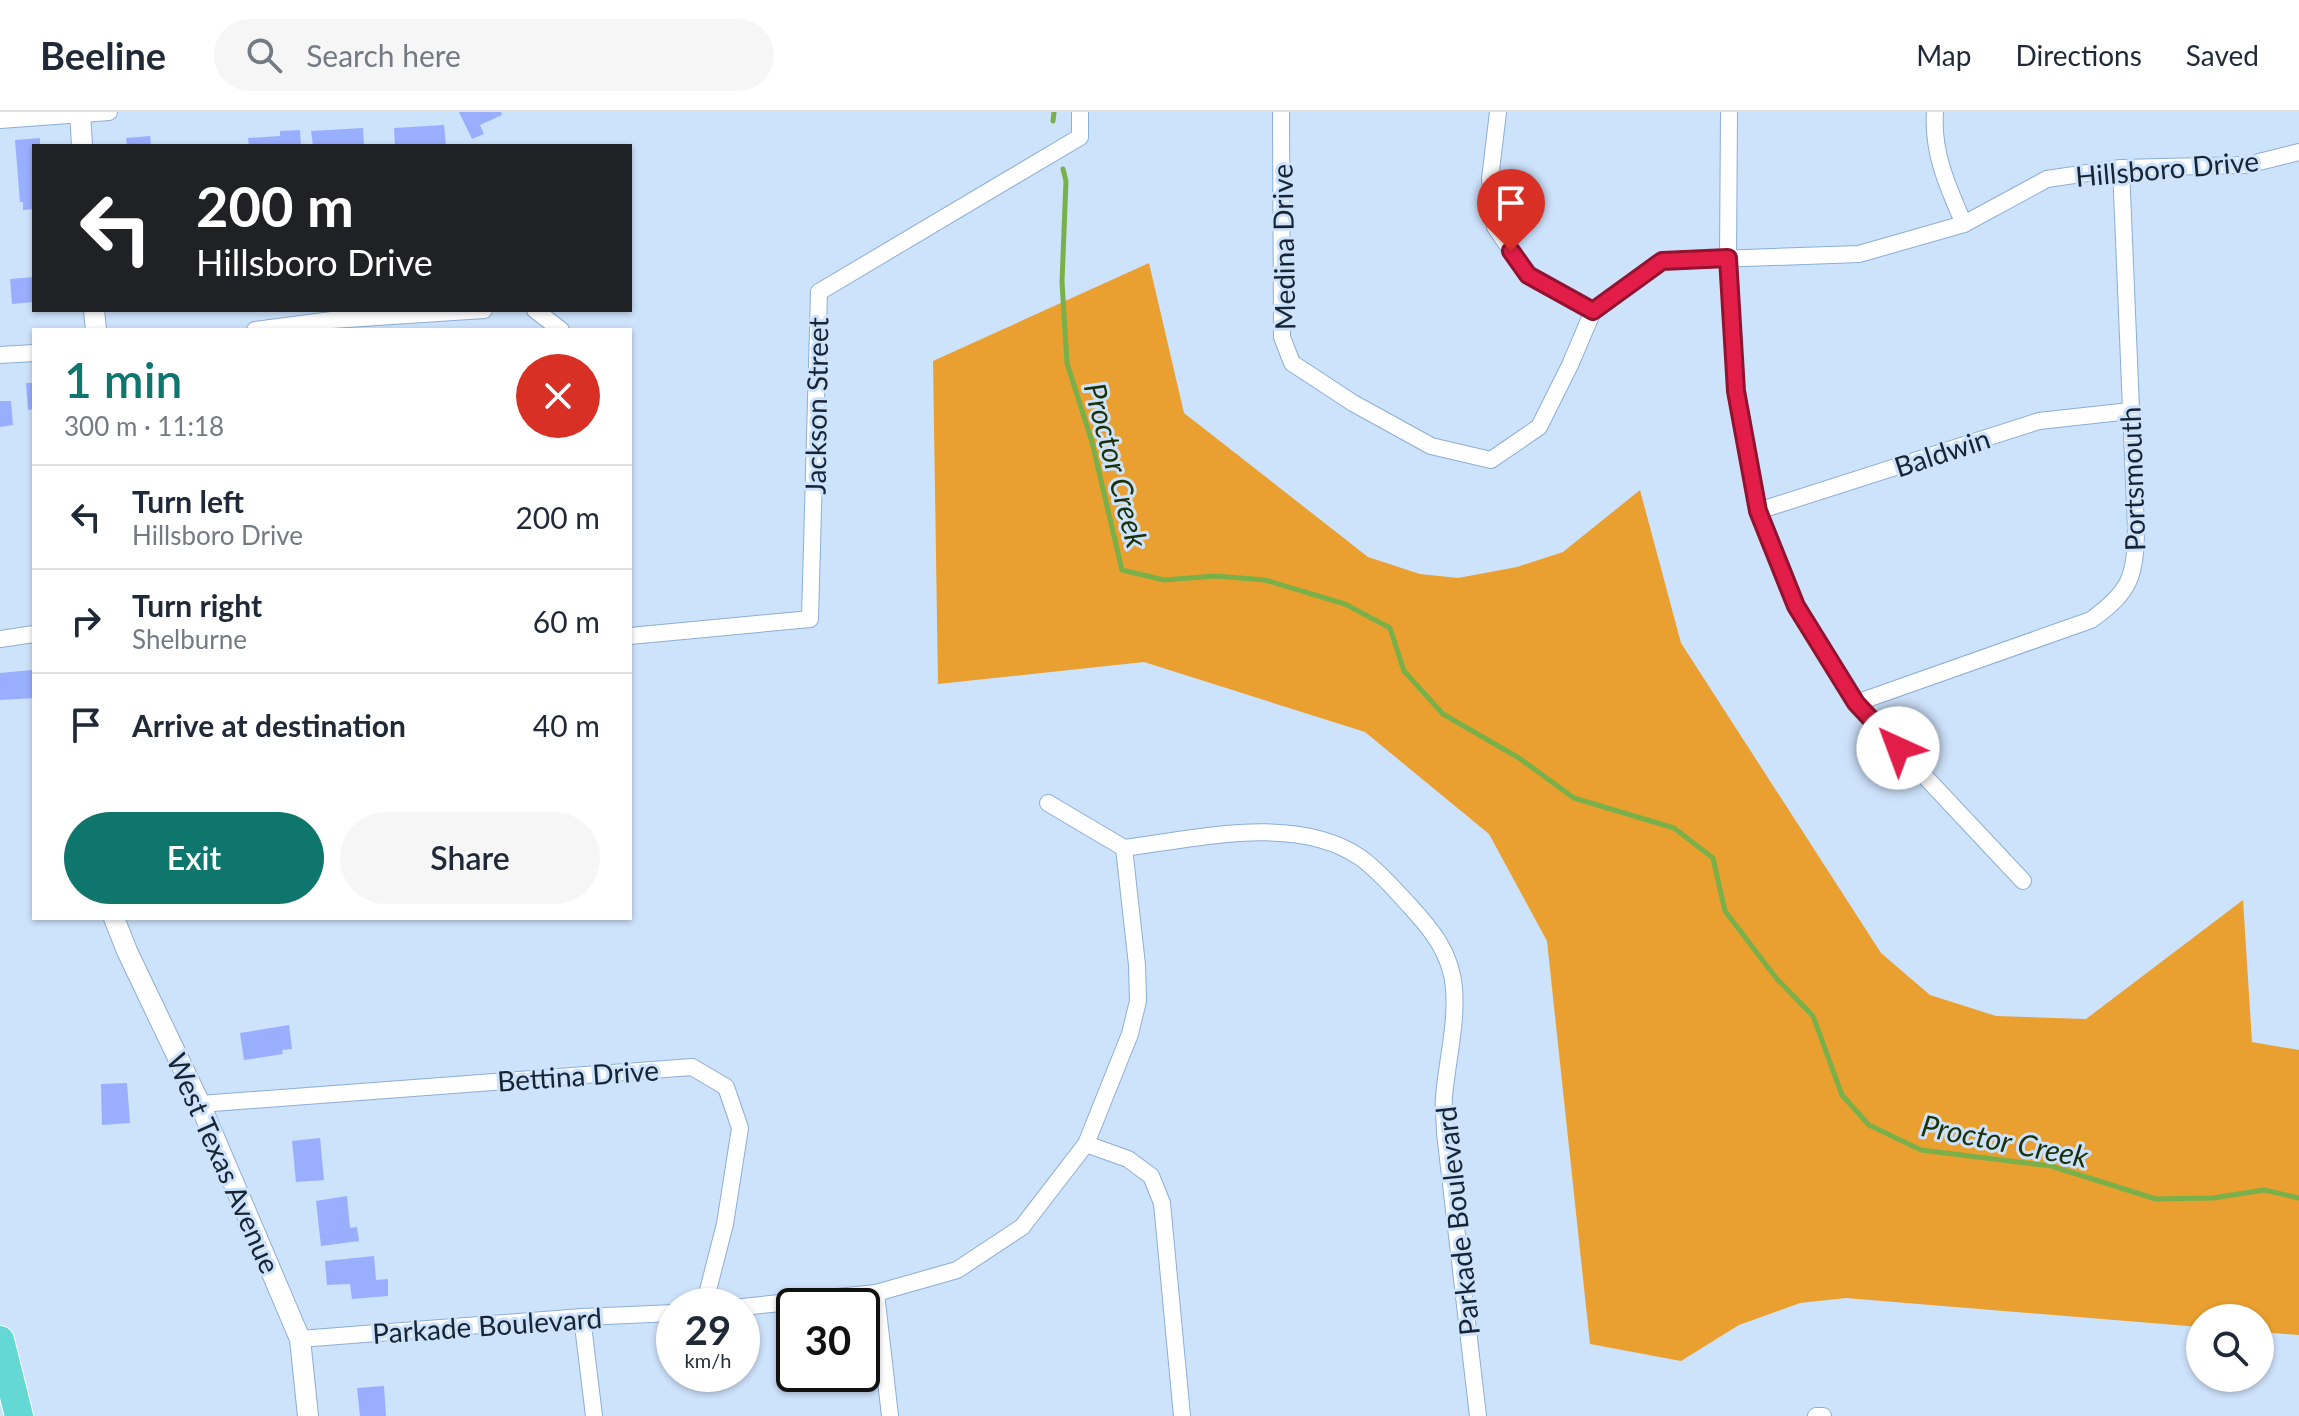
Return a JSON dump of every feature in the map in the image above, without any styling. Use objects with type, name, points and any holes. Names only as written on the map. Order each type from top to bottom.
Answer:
[{"type":"highway","points":[[0,1340],[19,1416]]},
{"type":"street","points":[[0,120],[109,112]]},
{"type":"street","name":"Jackson Street","points":[[632,636],[810,619],[819,292],[1080,137],[1080,112]]},
{"type":"street","name":"Medina Drive","points":[[1281,112],[1282,337],[1292,363],[1315,380],[1431,446],[1491,460],[1539,427],[1593,311]]},
{"type":"street","points":[[1498,112],[1490,179],[1495,227],[1528,275],[1593,311]]},
{"type":"street","points":[[1729,112],[1728,258],[1736,391],[1758,511],[1796,606],[1856,703],[2023,881]]},
{"type":"street","points":[[1935,112],[1940,166],[1964,224]]},
{"type":"street","points":[[80,113],[82,144]]},
{"type":"street","name":"Hillsboro Drive","points":[[1593,311],[1662,261],[1859,254],[1964,224],[2047,179],[2121,168],[2247,165],[2299,152]]},
{"type":"street","name":"Portsmouth","points":[[1856,703],[2091,620],[2115,603],[2129,582],[2136,564],[2136,529],[2121,168]]},
{"type":"street","points":[[286,328],[464,312]]},
{"type":"street","points":[[538,312],[558,328]]},
{"type":"street","points":[[0,355],[32,353]]},
{"type":"street","name":"Baldwin","points":[[1758,511],[2039,421],[2130,411]]},
{"type":"street","points":[[0,639],[32,634]]},
{"type":"street","points":[[880,1292],[957,1270],[1022,1227],[1086,1144],[1130,1034],[1138,1001],[1137,965],[1124,848],[1048,803]]},
{"type":"street","name":"Parkade Boulevard","points":[[1124,848],[1252,832],[1296,834],[1330,842],[1361,858],[1434,932],[1448,961],[1454,988],[1454,1015],[1443,1100],[1478,1416]]},
{"type":"street","name":"West Texas Avenue","points":[[115,920],[200,1104],[300,1339],[308,1416]]},
{"type":"street","name":"Bettina Drive","points":[[200,1104],[692,1067],[726,1087],[740,1128],[725,1224],[709,1288]]},
{"type":"street","points":[[1086,1144],[1128,1159],[1151,1176],[1162,1203],[1182,1416]]},
{"type":"street","name":"Parkade Boulevard","points":[[300,1339],[656,1314]]},
{"type":"street","points":[[582,1317],[594,1416]]},
{"type":"street","points":[[880,1328],[890,1416]]},
{"type":"street","points":[[1816,1416],[1823,1416]]},
{"type":"shaded area","points":[[1149,263],[1184,413],[1368,557],[1420,574],[1458,578],[1517,567],[1563,552],[1640,490],[1681,643],[1881,953],[1930,995],[1996,1016],[2086,1019],[2243,900],[2252,1042],[2299,1050],[2299,1335],[2274,1333],[2274,1304],[2186,1304],[2186,1326],[1846,1298],[1800,1303],[1739,1325],[1681,1361],[1590,1344],[1547,941],[1489,834],[1365,732],[1144,662],[938,684],[933,361]]},
{"type":"building","points":[[459,112],[501,112],[502,115],[480,125],[484,134],[472,139]]},
{"type":"building","points":[[444,125],[446,144],[395,144],[394,128]]},
{"type":"building","points":[[363,128],[364,144],[313,144],[311,131]]},
{"type":"building","points":[[300,130],[301,144],[249,144],[248,138],[280,136],[280,131]]},
{"type":"building","points":[[150,136],[151,144],[127,144],[126,138]]},
{"type":"building","points":[[40,138],[40,144],[32,144],[32,209],[23,210],[23,202],[20,202],[15,140]]},
{"type":"building","points":[[32,277],[32,302],[12,304],[10,279]]},
{"type":"building","points":[[26,383],[32,383],[32,409],[28,410]]},
{"type":"building","points":[[0,401],[11,401],[13,425],[0,427]]},
{"type":"building","points":[[32,670],[32,698],[0,700],[0,673]]},
{"type":"building","points":[[289,1025],[292,1049],[282,1050],[283,1054],[244,1060],[240,1033]]},
{"type":"building","points":[[127,1083],[130,1123],[102,1125],[101,1084]]},
{"type":"building","points":[[320,1138],[324,1180],[296,1182],[292,1141]]},
{"type":"building","points":[[347,1196],[350,1228],[357,1227],[359,1241],[321,1246],[316,1201]]},
{"type":"building","points":[[374,1256],[376,1280],[388,1279],[388,1296],[352,1299],[350,1284],[327,1285],[325,1261]]},
{"type":"building","points":[[384,1386],[386,1416],[360,1416],[357,1388]]},
{"type":"waterway","name":"Proctor Creek","points":[[1053,121],[1054,112]]},
{"type":"waterway","name":"Proctor Creek","points":[[1063,169],[1066,181],[1062,282],[1067,363],[1092,442],[1122,570],[1164,580],[1215,576],[1265,580],[1345,604],[1390,628],[1404,671],[1443,714],[1519,758],[1574,798],[1674,828],[1713,858],[1725,911],[1777,979],[1813,1016],[1842,1095],[1869,1125],[1921,1150],[2051,1166],[2156,1199],[2213,1198],[2264,1190],[2299,1198]]},
{"type":"route","points":[[1511,251],[1528,275],[1593,311],[1662,261],[1728,258],[1736,391],[1758,511],[1796,606],[1856,703],[1898,748]]}]
